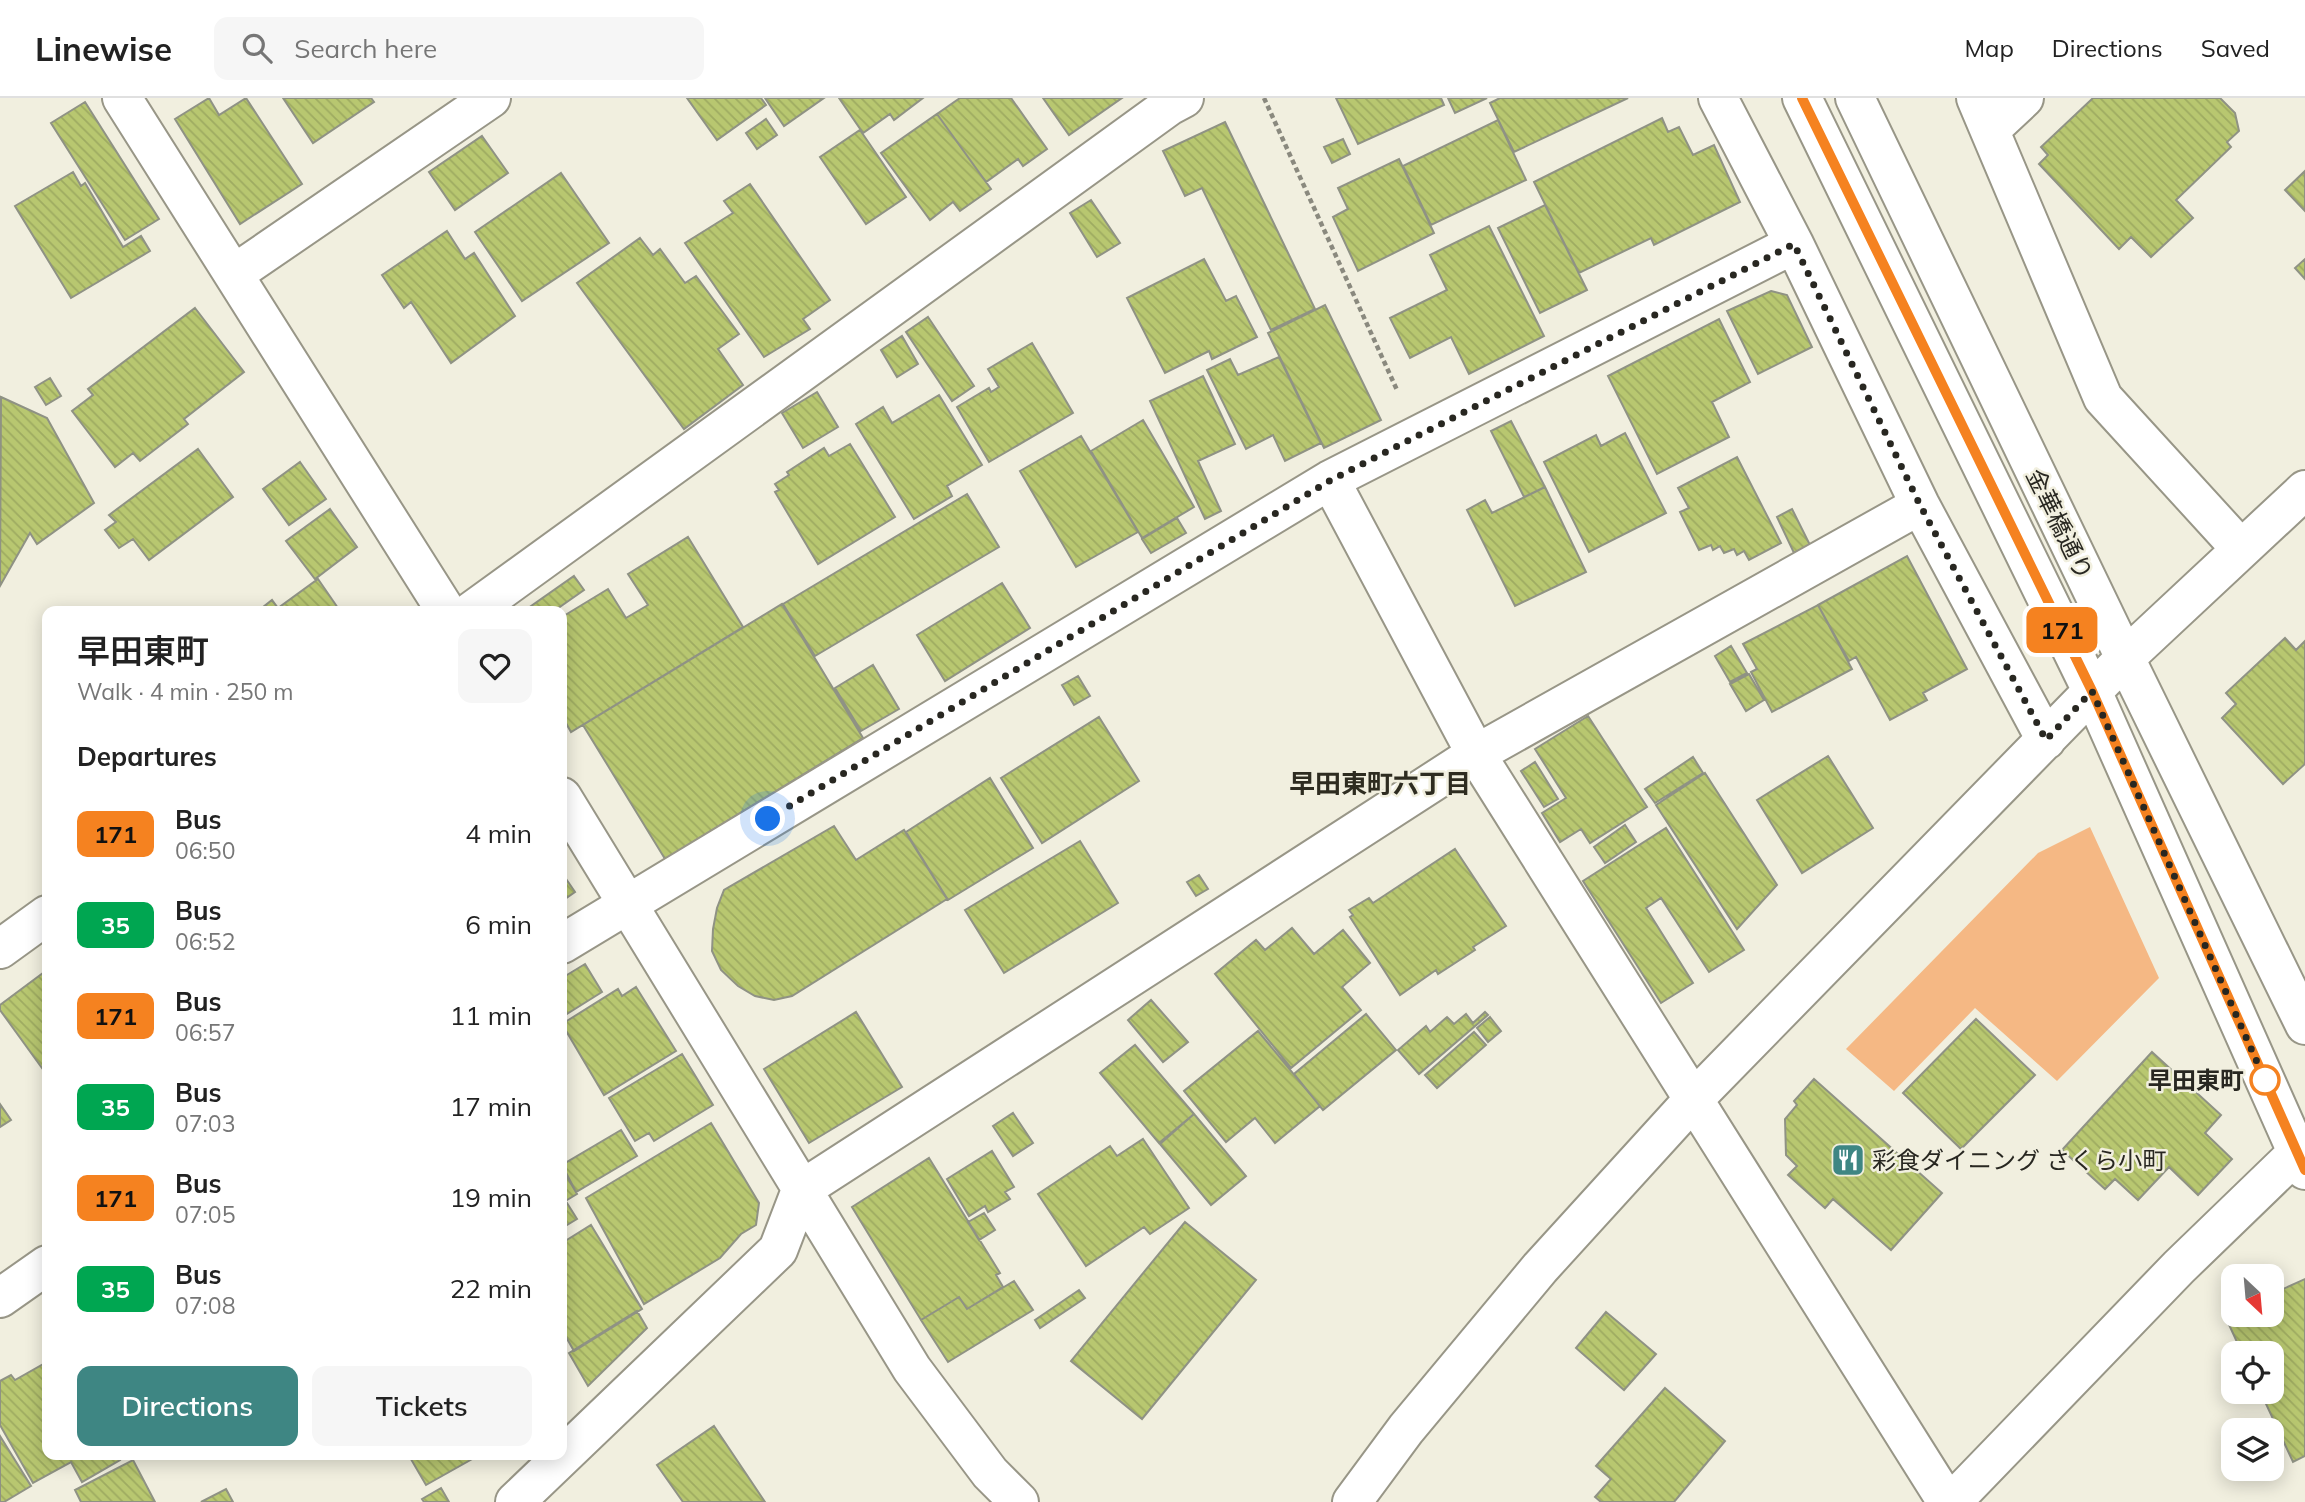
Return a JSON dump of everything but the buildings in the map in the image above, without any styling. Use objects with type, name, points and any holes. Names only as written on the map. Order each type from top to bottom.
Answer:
[{"type":"street","points":[[122,98],[443,606]]},
{"type":"street","points":[[234,274],[491,98]]},
{"type":"street","points":[[479,606],[1169,106],[1184,98]]},
{"type":"street","points":[[1718,98],[1794,244],[1920,505],[2046,740]]},
{"type":"street","name":"金華橋通り","points":[[1802,98],[2092,691],[2301,1161]]},
{"type":"street","name":"金華橋通り","points":[[1855,98],[2305,1025]]},
{"type":"street","points":[[2024,98],[1983,114],[2103,398],[2241,549]]},
{"type":"street","points":[[567,941],[1331,480],[1794,244]]},
{"type":"street","points":[[1331,480],[1476,754],[1950,1502],[2179,1267],[2301,1161]]},
{"type":"street","points":[[1352,1502],[1406,1429],[1540,1268],[1693,1100],[2125,658],[2305,490]]},
{"type":"street","points":[[567,1452],[778,1250],[801,1190],[1476,754],[1920,505]]},
{"type":"street","points":[[567,805],[912,1369],[990,1473],[1019,1502]]},
{"type":"street","points":[[0,949],[42,919]]},
{"type":"street","points":[[0,1298],[42,1269]]},
{"type":"street","points":[[515,1502],[559,1460]]},
{"type":"path","points":[[1264,98],[1418,435]]},
{"type":"shaded area","points":[[2090,827],[2159,978],[2057,1081],[1975,1008],[1894,1091],[1846,1049],[2038,853]]},
{"type":"bus line","name":"171","points":[[1802,98],[2092,691],[2305,1170]]},
{"type":"place","name":"早田東町","points":[[2265,1080]]},
{"type":"place","name":"彩食ダイニング さくら小町","points":[[1848,1160]]},
{"type":"district","name":"早田東町六丁目","points":[[1380,783]]},
{"type":"route","points":[[768,819],[1331,480],[1794,244],[1920,505],[2046,740],[2092,691],[2265,1080]]}]
